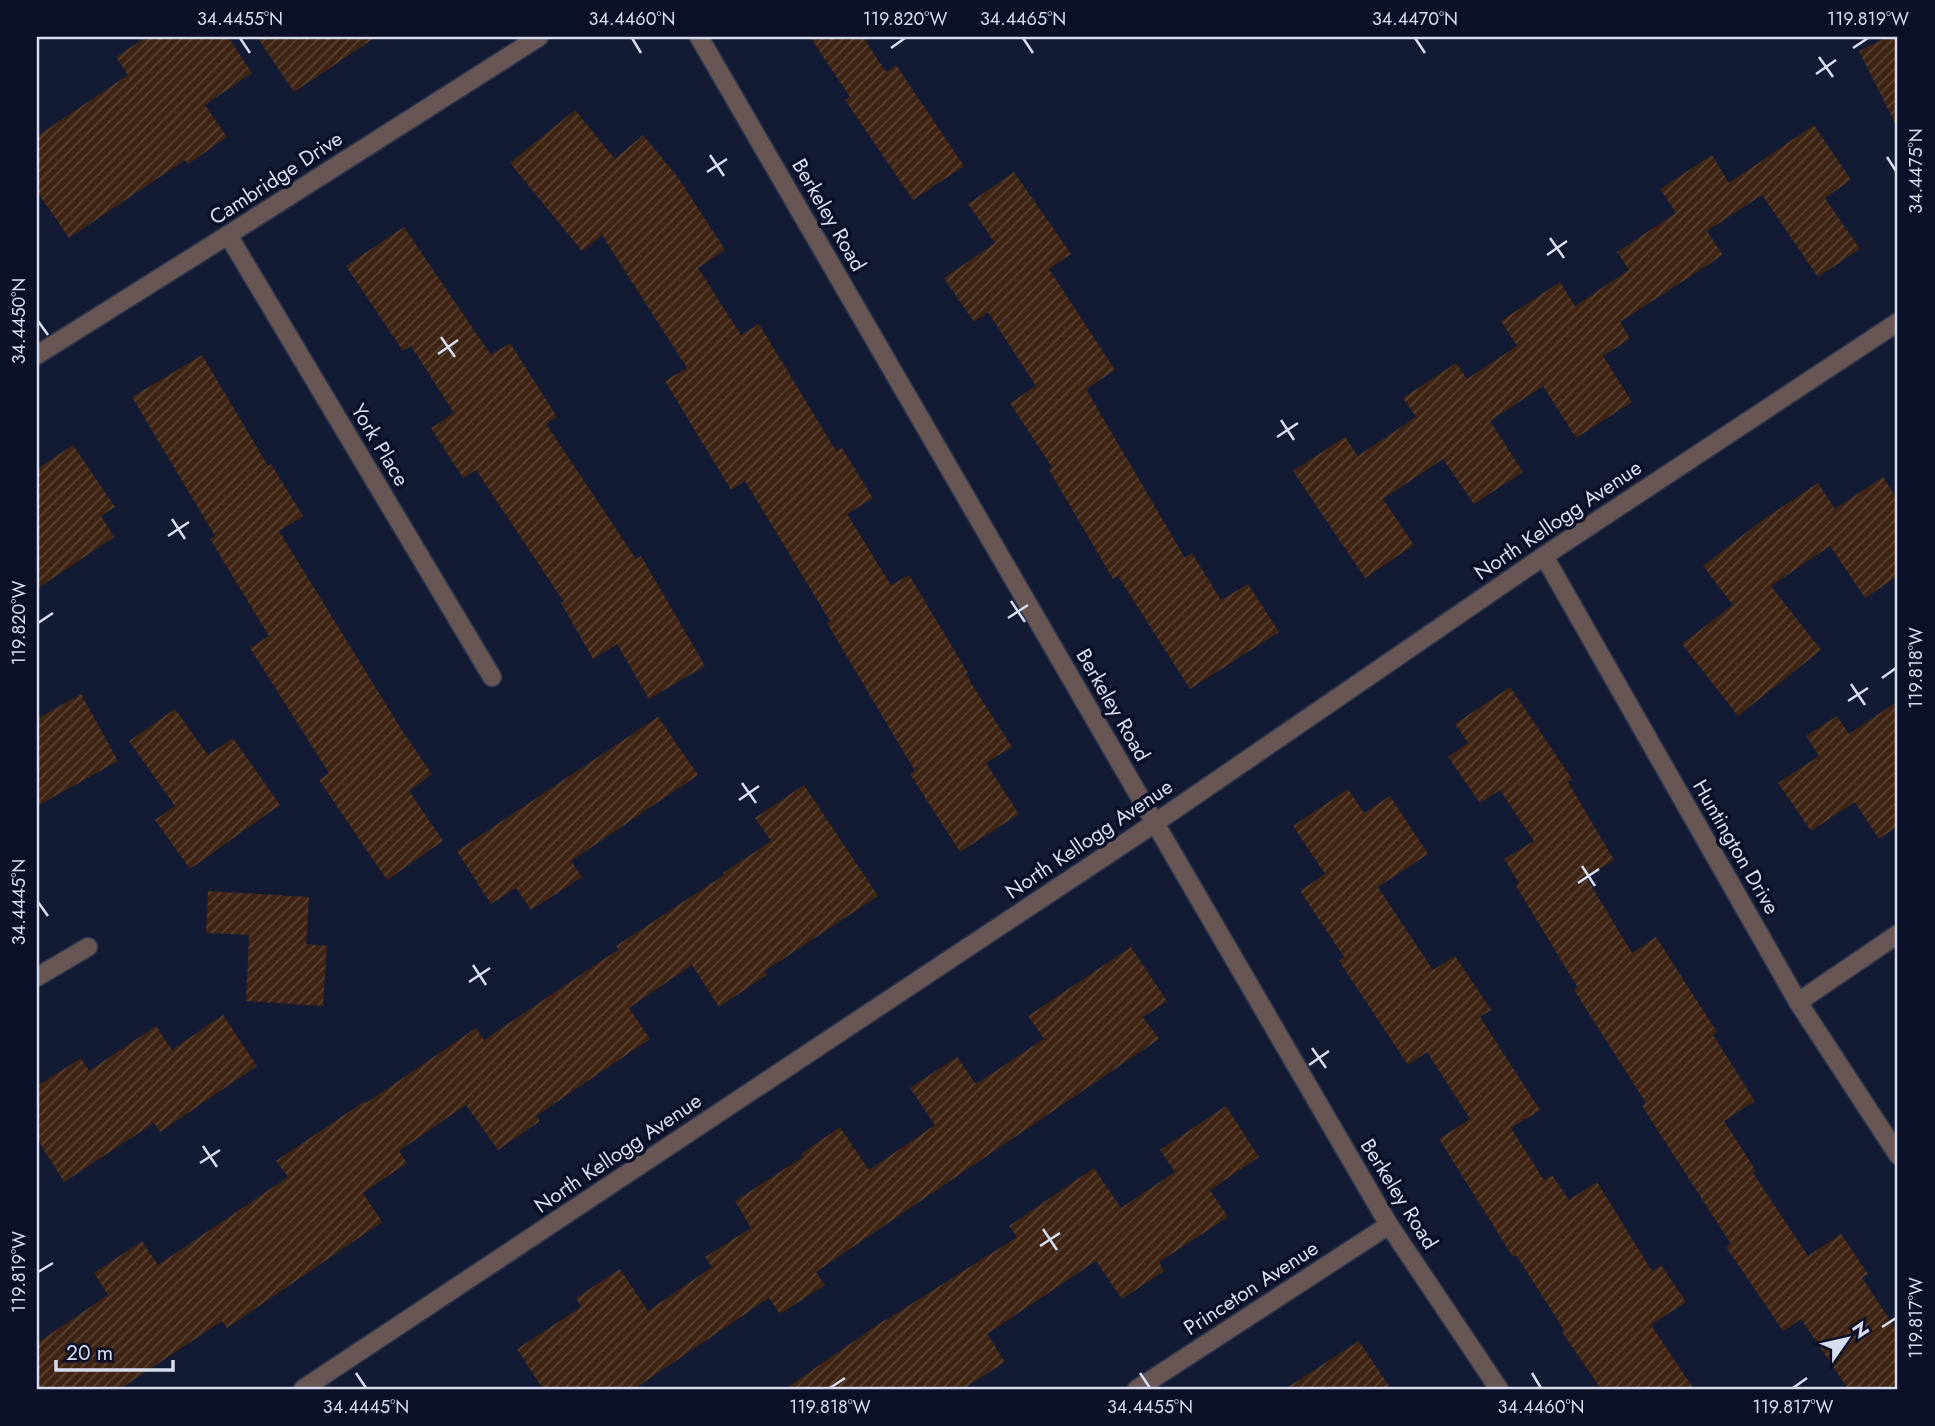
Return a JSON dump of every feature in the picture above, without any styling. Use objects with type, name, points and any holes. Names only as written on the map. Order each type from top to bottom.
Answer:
[{"type":"street","name":"Cambridge Drive","points":[[37,355],[539,37]]},
{"type":"street","name":"Berkeley Road","points":[[699,37],[1389,1226],[1499,1389]]},
{"type":"street","name":"York Place","points":[[228,235],[492,677]]},
{"type":"street","name":"North Kellogg Avenue","points":[[303,1389],[1155,823],[1544,556],[1898,322]]},
{"type":"street","name":"Huntington Drive","points":[[1544,556],[1798,1002],[1898,1155]]},
{"type":"street","points":[[1798,1002],[1898,934]]},
{"type":"street","points":[[37,977],[88,947]]},
{"type":"street","name":"Princeton Avenue","points":[[1137,1389],[1389,1226]]},
{"type":"building","points":[[146,37],[228,37],[252,73],[205,105],[227,137],[188,164],[185,160],[69,238],[37,191],[37,136],[128,75],[116,57]]},
{"type":"building","points":[[257,37],[376,37],[294,92]]},
{"type":"building","points":[[810,37],[863,37],[886,72],[896,65],[964,166],[913,200],[845,100],[850,97]]},
{"type":"building","points":[[1888,37],[1898,37],[1898,129],[1859,51]]},
{"type":"building","points":[[575,110],[615,159],[643,135],[679,179],[725,250],[698,268],[741,335],[759,324],[836,451],[842,448],[873,498],[847,514],[891,585],[909,575],[968,673],[966,675],[1012,747],[986,763],[1019,814],[960,852],[910,774],[915,771],[827,623],[830,621],[745,481],[731,490],[665,381],[687,368],[602,235],[582,251],[510,163]]},
{"type":"building","points":[[1814,125],[1851,180],[1825,198],[1860,249],[1818,277],[1762,195],[1707,231],[1723,255],[1620,322],[1630,339],[1603,356],[1632,402],[1576,438],[1543,386],[1490,421],[1523,472],[1474,504],[1443,459],[1383,499],[1414,545],[1365,578],[1293,471],[1345,437],[1358,456],[1416,417],[1403,398],[1456,363],[1467,379],[1517,346],[1501,321],[1560,282],[1575,306],[1629,270],[1617,252],[1676,213],[1660,189],[1712,155],[1729,183]]},
{"type":"building","points":[[1014,172],[1071,254],[1049,269],[1115,370],[1086,389],[1185,558],[1192,553],[1221,600],[1248,584],[1279,632],[1190,689],[1118,576],[1113,579],[1049,470],[1052,467],[1010,403],[1036,386],[988,312],[974,322],[944,278],[995,243],[968,204]]},
{"type":"building","points":[[404,227],[491,355],[510,343],[557,417],[546,424],[636,559],[641,556],[705,666],[649,699],[617,644],[593,659],[561,603],[564,602],[476,470],[463,478],[431,428],[454,413],[411,346],[403,351],[346,266]]},
{"type":"building","points":[[202,355],[268,466],[271,464],[303,516],[279,531],[403,732],[432,774],[409,791],[443,841],[387,880],[319,780],[329,773],[250,648],[269,636],[210,539],[215,536],[132,397]]},
{"type":"building","points":[[73,445],[115,507],[101,516],[114,537],[37,589],[37,469]]},
{"type":"building","points":[[1883,477],[1898,501],[1898,576],[1865,598],[1830,546],[1771,586],[1821,650],[1738,716],[1682,644],[1733,605],[1703,566],[1761,521],[1818,483],[1835,509]]},
{"type":"building","points":[[1510,687],[1572,779],[1568,782],[1614,860],[1586,877],[1632,953],[1656,937],[1717,1032],[1713,1035],[1755,1101],[1724,1121],[1756,1171],[1753,1173],[1808,1256],[1841,1234],[1868,1274],[1862,1278],[1898,1332],[1898,1389],[1848,1389],[1801,1319],[1783,1331],[1726,1247],[1731,1244],[1642,1106],[1646,1103],[1574,990],[1578,988],[1516,886],[1519,883],[1504,859],[1534,841],[1500,790],[1480,803],[1448,757],[1468,743],[1455,724]]},
{"type":"building","points":[[81,694],[118,761],[37,806],[37,719]]},
{"type":"building","points":[[1898,701],[1898,826],[1879,839],[1855,802],[1811,831],[1778,783],[1819,756],[1806,736],[1837,716],[1849,734]]},
{"type":"building","points":[[175,709],[208,755],[233,738],[280,805],[190,869],[155,820],[175,806],[129,741]]},
{"type":"building","points":[[658,717],[698,775],[571,861],[582,877],[531,910],[516,888],[491,904],[457,851]]},
{"type":"building","points":[[804,785],[878,896],[765,971],[767,975],[719,1007],[692,965],[629,1008],[650,1039],[536,1116],[540,1121],[498,1150],[466,1105],[399,1151],[407,1163],[363,1193],[382,1222],[227,1328],[222,1321],[120,1389],[37,1389],[37,1343],[108,1295],[94,1273],[142,1241],[158,1265],[288,1177],[276,1161],[476,1028],[484,1040],[619,949],[616,946],[771,841],[755,818]]},
{"type":"building","points":[[1348,789],[1364,813],[1390,796],[1428,854],[1378,887],[1433,970],[1455,956],[1491,1010],[1480,1017],[1540,1110],[1511,1128],[1544,1180],[1552,1175],[1569,1200],[1597,1182],[1652,1271],[1661,1265],[1686,1302],[1651,1325],[1694,1389],[1601,1389],[1439,1139],[1470,1119],[1427,1052],[1408,1065],[1339,961],[1344,957],[1300,891],[1325,874],[1293,826]]},
{"type":"building","points":[[208,891],[309,897],[306,944],[327,946],[323,1006],[246,1001],[249,935],[206,933]]},
{"type":"building","points":[[1131,947],[1167,1001],[1143,1017],[1159,1039],[816,1272],[825,1285],[780,1314],[769,1298],[634,1389],[543,1389],[517,1349],[581,1307],[576,1298],[620,1269],[648,1311],[712,1267],[705,1257],[751,1228],[735,1201],[803,1157],[801,1154],[840,1127],[869,1170],[935,1125],[910,1088],[957,1057],[976,1084],[1044,1039],[1028,1016]]},
{"type":"building","points":[[223,1015],[257,1066],[160,1132],[154,1123],[64,1182],[37,1139],[37,1086],[81,1058],[89,1071],[156,1026],[172,1050]]},
{"type":"building","points":[[1226,1106],[1259,1157],[1210,1190],[1228,1217],[1159,1262],[1164,1271],[1122,1299],[1096,1261],[987,1334],[1005,1362],[963,1389],[785,1389],[886,1319],[1017,1237],[1009,1226],[1094,1168],[1121,1208],[1175,1172],[1160,1150]]},
{"type":"building","points":[[1359,1341],[1391,1389],[1285,1389]]}]
